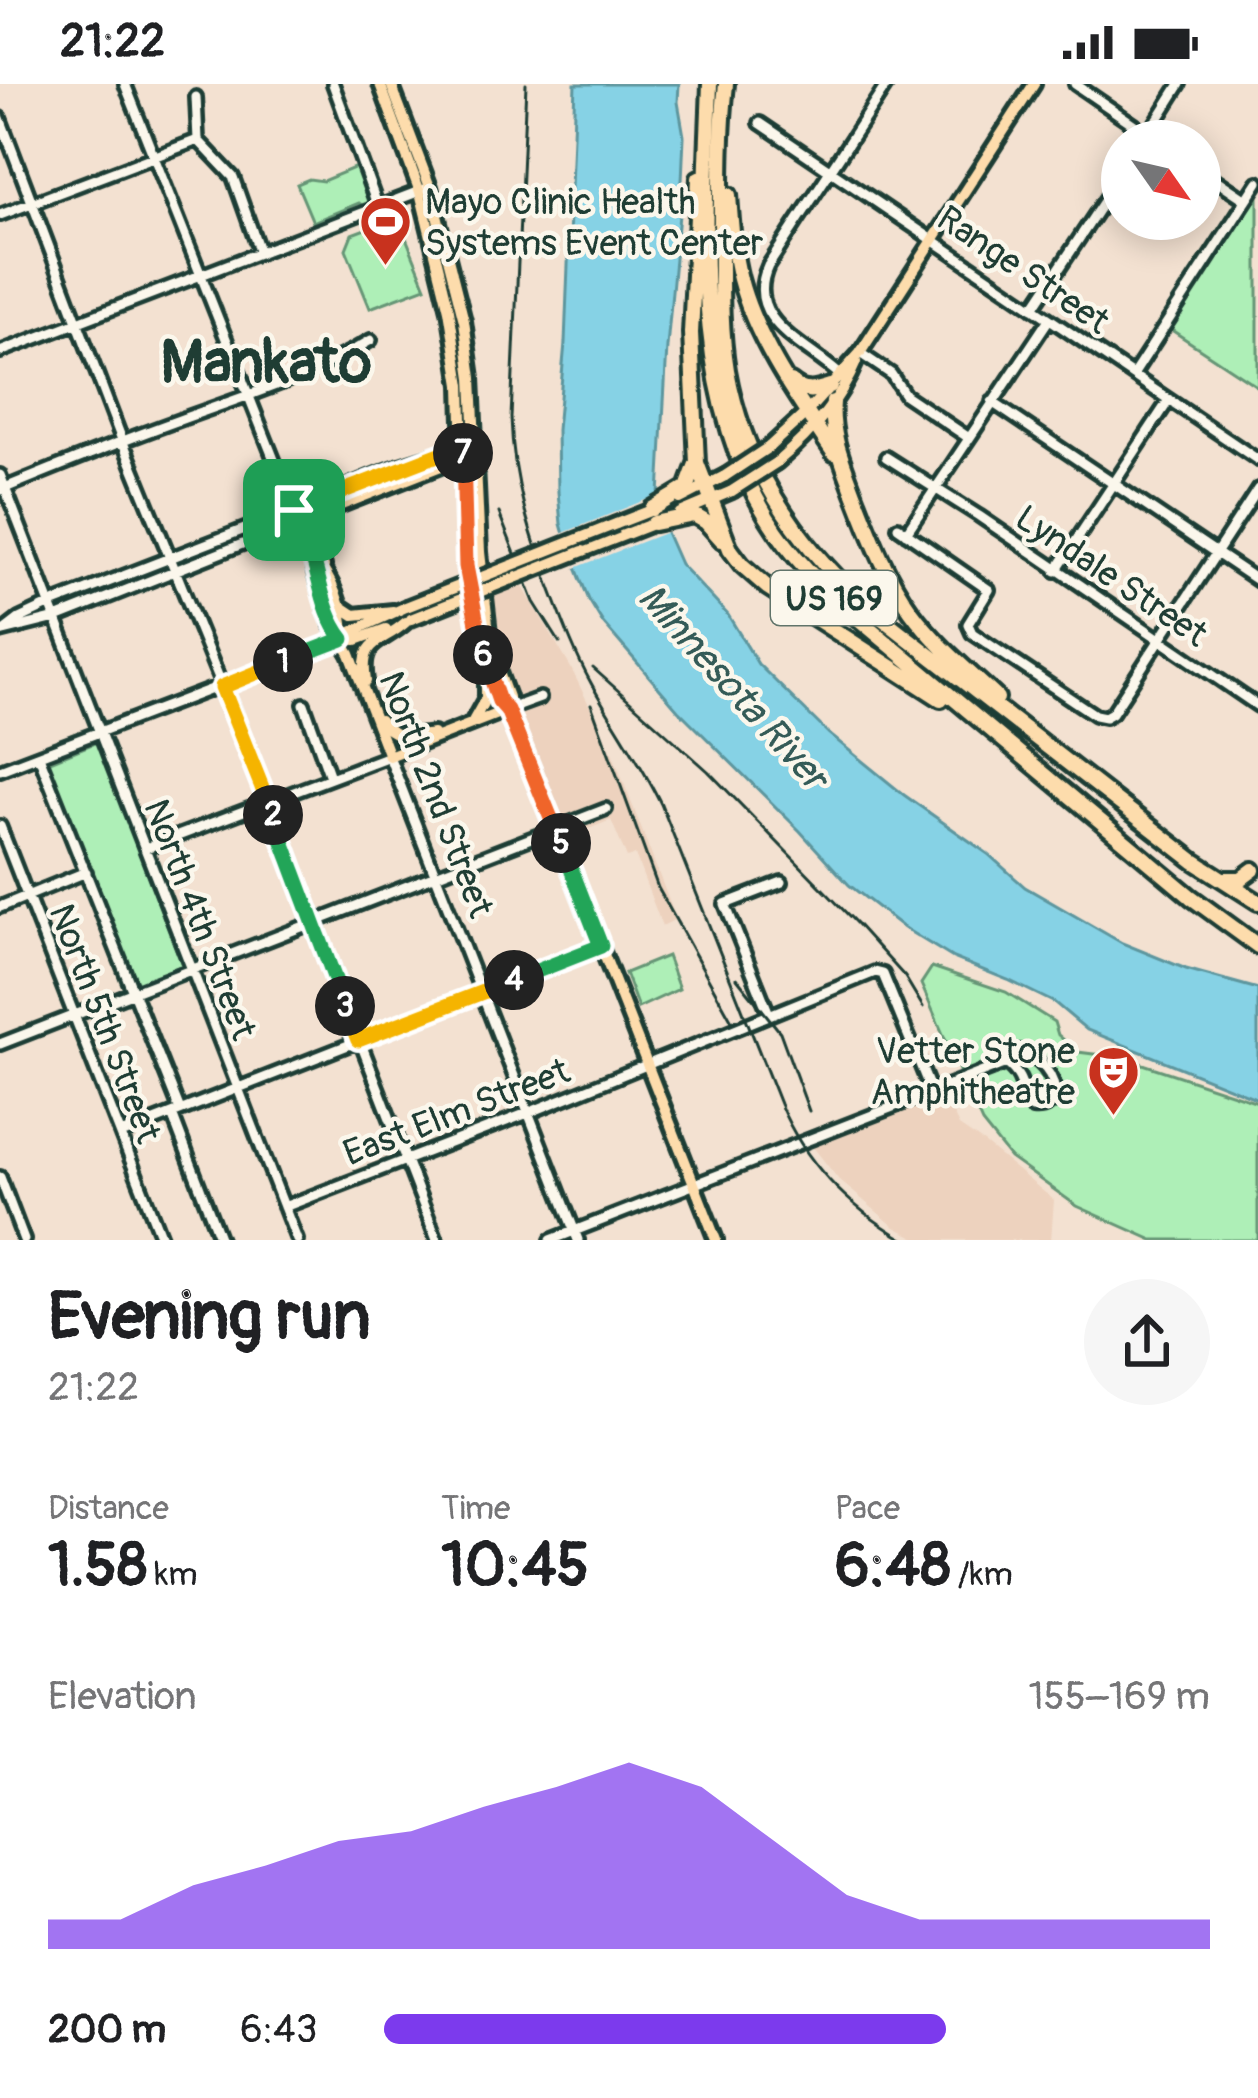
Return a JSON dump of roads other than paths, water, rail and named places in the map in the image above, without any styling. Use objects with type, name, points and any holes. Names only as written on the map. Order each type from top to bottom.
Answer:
[{"type":"highway","points":[[685,504],[697,463],[691,333],[702,135],[710,84]]},
{"type":"highway","name":"US 169","points":[[710,84],[706,245],[713,363],[721,406],[745,474],[769,519],[814,579],[1010,747],[1226,925],[1258,946]]},
{"type":"highway","name":"US 169","points":[[726,84],[720,169],[727,369],[743,428],[767,484],[799,536],[852,593],[1057,755],[1214,875],[1258,898]]},
{"type":"highway","points":[[723,124],[740,278],[755,321],[846,470]]},
{"type":"highway","points":[[788,379],[808,392],[834,388],[832,429],[882,562],[908,608],[1057,755]]},
{"type":"highway","points":[[697,463],[730,549]]},
{"type":"highway","points":[[653,516],[685,504]]},
{"type":"highway","points":[[653,516],[685,504]]},
{"type":"highway","points":[[685,504],[767,587],[1010,747]]},
{"type":"highway","points":[[1214,875],[1236,880],[1255,866]]},
{"type":"highway","points":[[1255,866],[1250,883],[1258,898]]},
{"type":"main road","points":[[380,84],[425,189]]},
{"type":"main road","points":[[392,84],[425,189],[449,310],[491,651],[508,697],[507,710]]},
{"type":"main road","points":[[685,504],[709,493],[732,491],[777,462],[860,353],[1034,84]]},
{"type":"main road","points":[[834,388],[851,374],[860,353]]},
{"type":"main road","points":[[709,493],[725,476],[811,419]]},
{"type":"main road","points":[[296,516],[335,507],[448,464],[469,450]]},
{"type":"main road","points":[[296,516],[448,451],[469,450]]},
{"type":"main road","points":[[469,450],[466,566],[488,689],[472,723]]},
{"type":"main road","points":[[325,570],[316,529],[335,507]]},
{"type":"main road","name":"North 2nd Street","points":[[296,516],[332,624],[343,639],[389,756]]},
{"type":"main road","points":[[343,639],[356,640],[405,615],[653,516]]},
{"type":"main road","name":"North 2nd Street","points":[[313,557],[325,570],[339,605],[345,624],[343,639]]},
{"type":"main road","points":[[339,605],[354,615],[405,615]]},
{"type":"main road","points":[[405,615],[397,630],[381,636],[368,649],[363,665],[370,705],[396,735],[448,733]]},
{"type":"main road","points":[[482,649],[716,1240]]},
{"type":"main road","points":[[389,756],[507,710]]},
{"type":"street","points":[[3,631],[50,604],[296,516],[125,84]]},
{"type":"street","points":[[333,84],[378,207]]},
{"type":"street","points":[[834,388],[772,320],[760,285],[887,84]]},
{"type":"street","points":[[1075,84],[1124,120]]},
{"type":"street","points":[[1160,120],[1180,84]]},
{"type":"street","points":[[196,98],[198,140],[233,178],[260,253]]},
{"type":"street","points":[[0,118],[437,1240]]},
{"type":"street","name":"Range Street","points":[[760,122],[1258,460]]},
{"type":"street","points":[[0,214],[198,140]]},
{"type":"street","points":[[1133,375],[1258,182]]},
{"type":"street","points":[[1221,184],[1246,200]]},
{"type":"street","points":[[0,352],[425,189]]},
{"type":"street","points":[[1033,308],[1101,206]]},
{"type":"street","points":[[1049,319],[936,489],[902,530],[989,590],[968,627],[972,633],[1095,715],[1105,717],[1258,489]]},
{"type":"street","points":[[3,489],[247,395],[371,340]]},
{"type":"street","points":[[860,353],[891,374],[905,395],[969,438]]},
{"type":"street","points":[[1056,571],[1169,400]]},
{"type":"street","points":[[992,402],[1258,581]]},
{"type":"street","name":"Lyndale Street","points":[[886,457],[1258,706]]},
{"type":"street","name":"North 4th Street","points":[[0,475],[293,1238]]},
{"type":"street","points":[[3,631],[56,618],[174,563]]},
{"type":"street","points":[[0,770],[343,639]]},
{"type":"street","points":[[507,710],[540,698]]},
{"type":"street","points":[[304,704],[330,778]]},
{"type":"street","points":[[39,756],[133,994],[220,1240]]},
{"type":"street","points":[[146,848],[389,756]]},
{"type":"street","name":"North 2nd Street","points":[[389,756],[576,1235]]},
{"type":"street","points":[[0,1044],[606,809]]},
{"type":"street","name":"North 5th Street","points":[[0,826],[162,1240]]},
{"type":"street","points":[[0,907],[86,872]]},
{"type":"street","points":[[769,1014],[725,904],[782,883]]},
{"type":"street","points":[[121,1134],[601,946]]},
{"type":"street","name":"East Elm Street","points":[[284,1207],[875,973],[883,974],[931,1090]]},
{"type":"street","points":[[551,1240],[576,1235],[1006,1063],[1020,1051],[1048,1072],[1055,1090],[1050,1105],[1032,1108],[1026,1103],[1021,1077],[1006,1063]]},
{"type":"street","points":[[0,1177],[24,1240]]},
{"type":"water","name":"Minnesota River","points":[[575,84],[679,84],[682,181],[659,495],[661,521],[680,564],[728,615],[758,664],[829,734],[1025,887],[1122,943],[1186,969],[1258,989],[1258,1099],[1087,1030],[1055,1003],[953,958],[904,928],[849,885],[678,710],[603,623],[567,545],[558,492]]},
{"type":"railway","points":[[526,84],[511,418],[519,487],[538,554],[580,662],[661,804],[790,1125],[831,1182],[905,1240]]},
{"type":"railway","points":[[499,513],[534,602],[560,643]]},
{"type":"railway","points":[[593,668],[708,771],[857,924],[905,977],[923,1007]]},
{"type":"railway","points":[[591,704],[658,888],[732,1021]]},
{"type":"railway","points":[[737,978],[780,1032],[809,1111]]},
{"type":"place","name":"Mayo Clinic Health Systems Event Center","points":[[386,268]]},
{"type":"place","name":"Vetter Stone Amphitheatre","points":[[1114,1117]]},
{"type":"district","name":"Mankato","points":[[266,361]]}]
